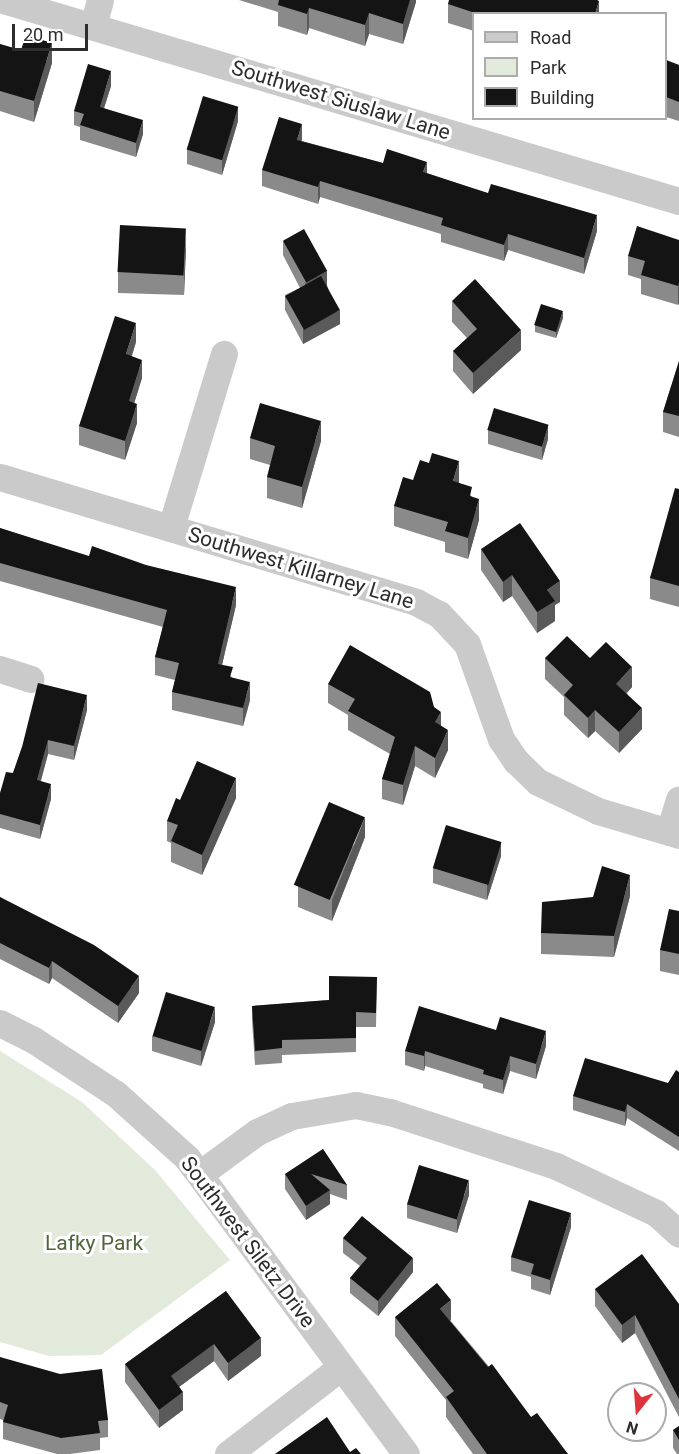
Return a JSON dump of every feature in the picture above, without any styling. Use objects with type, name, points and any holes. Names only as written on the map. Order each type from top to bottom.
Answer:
[{"type":"street","name":"Southwest Siuslaw Lane","points":[[3,0],[679,201]]},
{"type":"street","points":[[93,26],[100,0]]},
{"type":"street","name":"Southwest Killarney Lane","points":[[171,527],[224,354]]},
{"type":"street","name":"Southwest Killarney Lane","points":[[0,477],[374,588],[439,614],[462,638],[475,660],[501,738],[516,761],[538,782],[570,801],[674,834]]},
{"type":"street","points":[[1,673],[30,679]]},
{"type":"street","points":[[674,834],[679,799]]},
{"type":"street","name":"Southwest Siletz Drive","points":[[0,1023],[32,1039],[116,1094],[201,1173],[406,1454]]},
{"type":"street","points":[[201,1173],[257,1132],[292,1116],[356,1105],[390,1112],[556,1166],[656,1213],[679,1234]]},
{"type":"street","points":[[228,1454],[341,1367]]},
{"type":"green space","name":"Lafky Park","points":[[0,1051],[82,1102],[155,1170],[230,1260],[101,1355],[49,1356],[0,1342]]},
{"type":"building","points":[[279,0],[410,0],[403,24],[369,13],[365,25],[309,8],[307,14],[278,5]]},
{"type":"building","points":[[449,0],[599,1],[596,12],[472,12],[448,4]]},
{"type":"building","points":[[26,35],[52,43],[34,101],[0,91],[0,44],[21,50]]},
{"type":"building","points":[[667,60],[679,65],[679,102],[667,97]]},
{"type":"building","points":[[88,64],[111,71],[100,107],[143,120],[136,143],[80,125],[84,114],[74,111]]},
{"type":"building","points":[[203,96],[238,107],[222,160],[187,150]]},
{"type":"building","points":[[279,117],[302,124],[297,140],[383,163],[387,149],[427,162],[423,172],[488,193],[491,184],[597,215],[584,258],[508,234],[504,245],[441,225],[443,218],[320,181],[318,187],[262,170]]},
{"type":"building","points":[[120,225],[186,228],[183,275],[118,272]]},
{"type":"building","points":[[637,226],[679,240],[678,286],[641,275],[645,261],[628,256]]},
{"type":"building","points":[[304,229],[327,271],[306,283],[283,241]]},
{"type":"building","points":[[321,276],[340,310],[304,330],[285,296]]},
{"type":"building","points":[[475,279],[521,330],[473,373],[453,351],[477,329],[452,301]]},
{"type":"building","points":[[541,304],[563,311],[556,332],[534,325]]},
{"type":"building","points":[[115,316],[136,323],[126,354],[142,360],[129,401],[137,404],[125,441],[79,426]]},
{"type":"building","points":[[679,361],[679,416],[663,412]]},
{"type":"building","points":[[260,403],[321,421],[302,487],[267,477],[275,446],[250,438]]},
{"type":"building","points":[[494,408],[549,425],[542,447],[487,430]]},
{"type":"building","points":[[432,453],[459,461],[453,481],[472,487],[470,496],[479,499],[468,538],[445,531],[448,522],[394,506],[403,477],[413,480],[420,460],[429,463]]},
{"type":"building","points":[[675,488],[679,489],[679,586],[650,578]]},
{"type":"building","points":[[520,523],[560,581],[547,590],[555,601],[537,612],[512,575],[503,582],[481,549]]},
{"type":"building","points":[[0,528],[89,556],[92,546],[146,565],[236,587],[218,664],[233,667],[230,677],[250,682],[243,708],[172,692],[179,663],[155,657],[167,610],[0,563]]},
{"type":"building","points":[[567,636],[590,658],[606,642],[632,667],[616,684],[642,708],[619,732],[595,710],[588,718],[564,695],[573,685],[545,658]]},
{"type":"building","points":[[350,645],[430,692],[434,707],[441,712],[435,722],[448,730],[435,758],[415,746],[403,785],[382,779],[395,737],[348,711],[355,699],[328,684]]},
{"type":"building","points":[[38,683],[87,695],[74,746],[48,740],[37,780],[51,784],[40,825],[0,814],[0,793],[6,772],[13,773]]},
{"type":"building","points":[[197,761],[236,778],[202,855],[171,841],[178,825],[167,821],[176,798],[180,800]]},
{"type":"building","points":[[329,802],[365,817],[330,900],[294,885]]},
{"type":"building","points":[[446,825],[501,842],[488,885],[433,868]]},
{"type":"building","points":[[602,866],[630,875],[614,936],[541,933],[542,902],[593,897]]},
{"type":"building","points":[[0,897],[94,945],[139,976],[118,1006],[52,961],[49,968],[0,943]]},
{"type":"building","points":[[669,909],[679,911],[679,954],[660,950]]},
{"type":"building","points":[[329,976],[377,977],[376,1013],[356,1012],[356,1038],[282,1040],[282,1048],[255,1051],[252,1006],[329,1000]]},
{"type":"building","points":[[166,992],[215,1007],[201,1051],[153,1036]]},
{"type":"building","points":[[419,1006],[496,1030],[500,1017],[546,1031],[536,1064],[510,1056],[503,1080],[483,1074],[484,1070],[425,1051],[424,1056],[405,1051]]},
{"type":"building","points":[[585,1058],[668,1083],[676,1070],[679,1072],[679,1137],[627,1104],[625,1112],[573,1096]]},
{"type":"building","points":[[323,1149],[347,1185],[311,1174],[330,1190],[306,1206],[285,1174]]},
{"type":"building","points":[[419,1165],[469,1180],[457,1219],[407,1204]]},
{"type":"building","points":[[529,1200],[571,1213],[550,1280],[531,1274],[534,1264],[511,1257]]},
{"type":"building","points":[[362,1216],[413,1258],[378,1301],[350,1278],[367,1258],[343,1238]]},
{"type":"building","points":[[642,1254],[679,1304],[679,1399],[635,1315],[622,1325],[595,1289]]},
{"type":"building","points":[[437,1283],[451,1300],[440,1309],[488,1367],[492,1364],[531,1417],[537,1413],[568,1454],[487,1454],[446,1397],[454,1391],[395,1317]]},
{"type":"building","points":[[226,1291],[261,1338],[228,1363],[214,1344],[171,1376],[183,1392],[159,1410],[125,1364]]},
{"type":"building","points":[[0,1357],[60,1374],[102,1369],[108,1420],[98,1421],[100,1433],[61,1438],[3,1422],[8,1405],[0,1402]]},
{"type":"building","points":[[327,1417],[350,1452],[356,1448],[361,1454],[275,1454]]},
{"type":"building","points":[[679,1426],[679,1440],[673,1430]]}]
